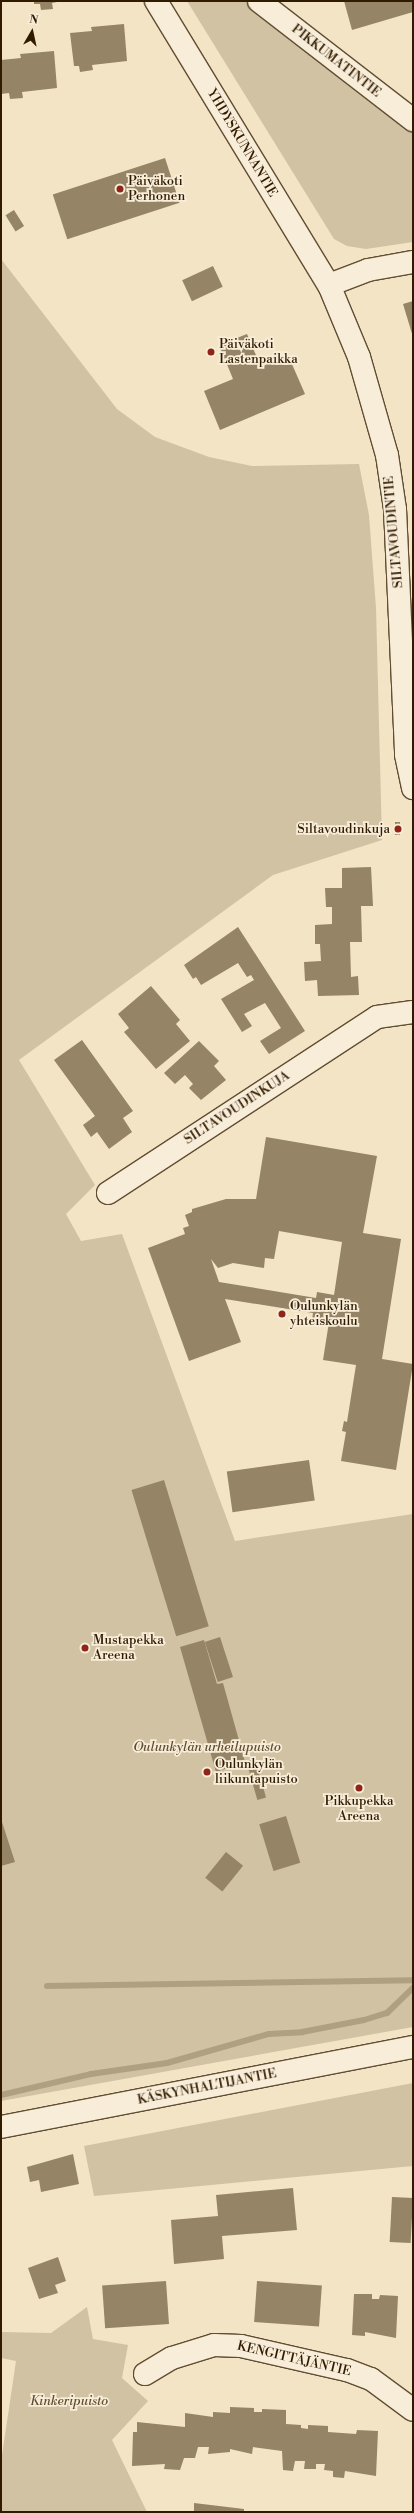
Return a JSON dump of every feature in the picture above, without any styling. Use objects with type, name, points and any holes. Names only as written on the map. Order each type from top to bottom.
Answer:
[{"type":"main road","name":"YHDYSKUNNANTIE","points":[[156,1],[329,285]]},
{"type":"main road","name":"PIKKUMATINTIE","points":[[259,1],[413,120]]},
{"type":"main road","points":[[329,285],[368,270],[413,262]]},
{"type":"main road","name":"SILTAVOUDINTIE","points":[[329,285],[359,357],[387,455],[396,524],[406,755],[413,788]]},
{"type":"main road","name":"SILTAVOUDINKUJA","points":[[108,1193],[377,1017],[413,1012]]},
{"type":"main road","name":"KÄSKYNHALTIJANTIE","points":[[1,2127],[413,2047]]},
{"type":"main road","name":"KENGITTÄJÄNTIE","points":[[145,2374],[172,2358],[228,2344],[347,2370],[373,2380],[413,2410]]},
{"type":"green space","points":[[187,1],[247,1],[413,128],[413,242],[366,249],[347,246],[334,239]]},
{"type":"green space","name":"Oulunkylän urheilupuisto","points":[[1,259],[117,409],[155,437],[209,457],[252,466],[359,464],[369,515],[376,608],[382,840],[273,875],[19,1060],[95,1185],[66,1214],[81,1241],[122,1234],[235,1541],[413,1514],[413,2027],[1,2101]]},
{"type":"green space","points":[[413,2083],[413,2166],[94,2196],[84,2146]]},
{"type":"green space","name":"Kinkeripuisto","points":[[87,2307],[93,2339],[128,2345],[122,2378],[148,2401],[112,2440],[147,2512],[1,2512],[1,2462],[16,2361],[1,2358],[1,2332],[51,2333]]},
{"type":"building","points":[[34,1],[57,2],[52,3],[53,9],[41,10],[40,4],[34,4]]},
{"type":"building","points":[[344,1],[413,1],[413,12],[352,30]]},
{"type":"building","points":[[124,24],[127,61],[92,65],[93,70],[80,72],[79,66],[74,66],[70,33],[92,31],[91,27]]},
{"type":"building","points":[[54,51],[57,88],[22,92],[23,98],[10,99],[9,93],[1,94],[1,60],[21,58],[20,54]]},
{"type":"building","points":[[165,158],[180,203],[67,239],[53,194]]},
{"type":"building","points":[[14,210],[24,226],[16,231],[6,215]]},
{"type":"building","points":[[213,266],[223,287],[192,301],[182,280]]},
{"type":"building","points":[[413,301],[413,337],[403,304]]},
{"type":"building","points":[[247,334],[261,367],[288,355],[305,394],[220,430],[204,391],[233,379],[219,345]]},
{"type":"building","points":[[395,822],[400,822],[400,835],[395,835]]},
{"type":"building","points":[[371,867],[373,906],[361,906],[362,942],[350,942],[351,977],[358,976],[359,995],[318,996],[317,980],[305,981],[304,962],[321,961],[320,944],[315,944],[315,925],[332,924],[332,907],[326,907],[325,888],[342,888],[342,868]]},
{"type":"building","points":[[238,927],[305,1031],[269,1054],[260,1041],[281,1028],[265,1003],[244,1014],[252,1026],[242,1032],[221,999],[254,980],[251,975],[247,977],[238,963],[201,985],[196,977],[193,979],[184,965]]},
{"type":"building","points":[[151,986],[180,1020],[176,1024],[190,1041],[156,1069],[124,1032],[129,1028],[118,1014]]},
{"type":"building","points":[[82,1040],[133,1111],[123,1118],[132,1132],[109,1149],[97,1132],[91,1137],[83,1125],[95,1116],[54,1060]]},
{"type":"building","points":[[199,1041],[219,1061],[214,1066],[226,1080],[201,1100],[189,1088],[193,1084],[185,1075],[175,1084],[164,1073]]},
{"type":"building","points":[[266,1137],[377,1156],[363,1233],[401,1239],[382,1359],[413,1364],[396,1470],[341,1461],[346,1432],[342,1431],[344,1421],[347,1422],[356,1365],[323,1360],[329,1322],[312,1320],[313,1313],[225,1299],[241,1342],[189,1361],[148,1248],[185,1234],[183,1228],[189,1226],[185,1215],[192,1212],[192,1209],[226,1199],[256,1199]],"holes":[[[279,1231],[342,1242],[334,1295],[317,1292],[316,1298],[219,1282],[211,1259],[218,1268],[233,1263],[264,1268],[265,1258],[274,1259]]]},
{"type":"building","points":[[309,1460],[315,1501],[233,1512],[227,1472]]},
{"type":"building","points":[[164,1480],[209,1626],[176,1636],[131,1490]]},
{"type":"building","points":[[220,1637],[233,1677],[218,1682],[205,1642]]},
{"type":"building","points":[[204,1640],[217,1684],[223,1683],[245,1762],[216,1772],[180,1647]]},
{"type":"building","points":[[255,1759],[266,1797],[257,1800],[246,1761]]},
{"type":"building","points":[[286,1816],[300,1863],[274,1871],[259,1824]]},
{"type":"building","points":[[1,1819],[15,1862],[1,1866]]},
{"type":"building","points":[[226,1852],[243,1866],[222,1891],[205,1878]]},
{"type":"building","points":[[73,2154],[79,2184],[41,2192],[39,2180],[30,2182],[27,2167]]},
{"type":"building","points":[[293,2188],[297,2230],[222,2236],[224,2259],[174,2264],[171,2220],[218,2216],[216,2195]]},
{"type":"building","points":[[392,2197],[413,2198],[411,2243],[390,2242]]},
{"type":"building","points":[[58,2257],[66,2281],[55,2285],[58,2293],[39,2299],[28,2268]]},
{"type":"building","points":[[166,2281],[169,2324],[105,2328],[102,2285]]},
{"type":"building","points":[[257,2281],[322,2286],[319,2326],[254,2322]]},
{"type":"building","points":[[354,2294],[372,2294],[372,2299],[379,2299],[380,2295],[398,2296],[396,2338],[365,2332],[365,2336],[352,2335]]},
{"type":"building","points":[[230,2407],[254,2408],[254,2412],[262,2412],[262,2409],[286,2410],[286,2424],[301,2425],[301,2428],[308,2429],[308,2425],[328,2426],[328,2432],[356,2434],[357,2430],[378,2431],[376,2476],[345,2471],[344,2478],[333,2477],[333,2471],[324,2470],[325,2464],[316,2464],[316,2469],[304,2469],[305,2461],[295,2461],[293,2471],[283,2470],[282,2451],[253,2447],[252,2454],[230,2449],[230,2452],[208,2454],[209,2447],[198,2447],[195,2458],[184,2458],[180,2470],[164,2469],[165,2464],[132,2466],[133,2432],[137,2432],[137,2422],[185,2427],[185,2413],[213,2417],[213,2412],[230,2413]]},
{"type":"building","points":[[194,2503],[244,2509],[244,2512],[194,2512]]},
{"type":"waterway","points":[[47,1986],[413,1980]]},
{"type":"waterway","points":[[1,2095],[91,2074],[167,2063],[269,2034],[302,2032],[364,2020],[387,2013],[413,1988]]},
{"type":"place","name":"Päiväkoti Perhonen","points":[[120,189]]},
{"type":"place","name":"Päiväkoti Lastenpaikka","points":[[211,352]]},
{"type":"place","name":"Siltavoudinkuja","points":[[398,829]]},
{"type":"place","name":"Oulunkylän yhteiskoulu","points":[[282,1314]]},
{"type":"place","name":"Mustapekka Areena","points":[[85,1648]]},
{"type":"place","name":"Oulunkylän liikuntapuisto","points":[[207,1772]]},
{"type":"place","name":"Pikkupekka Areena","points":[[359,1788]]}]
